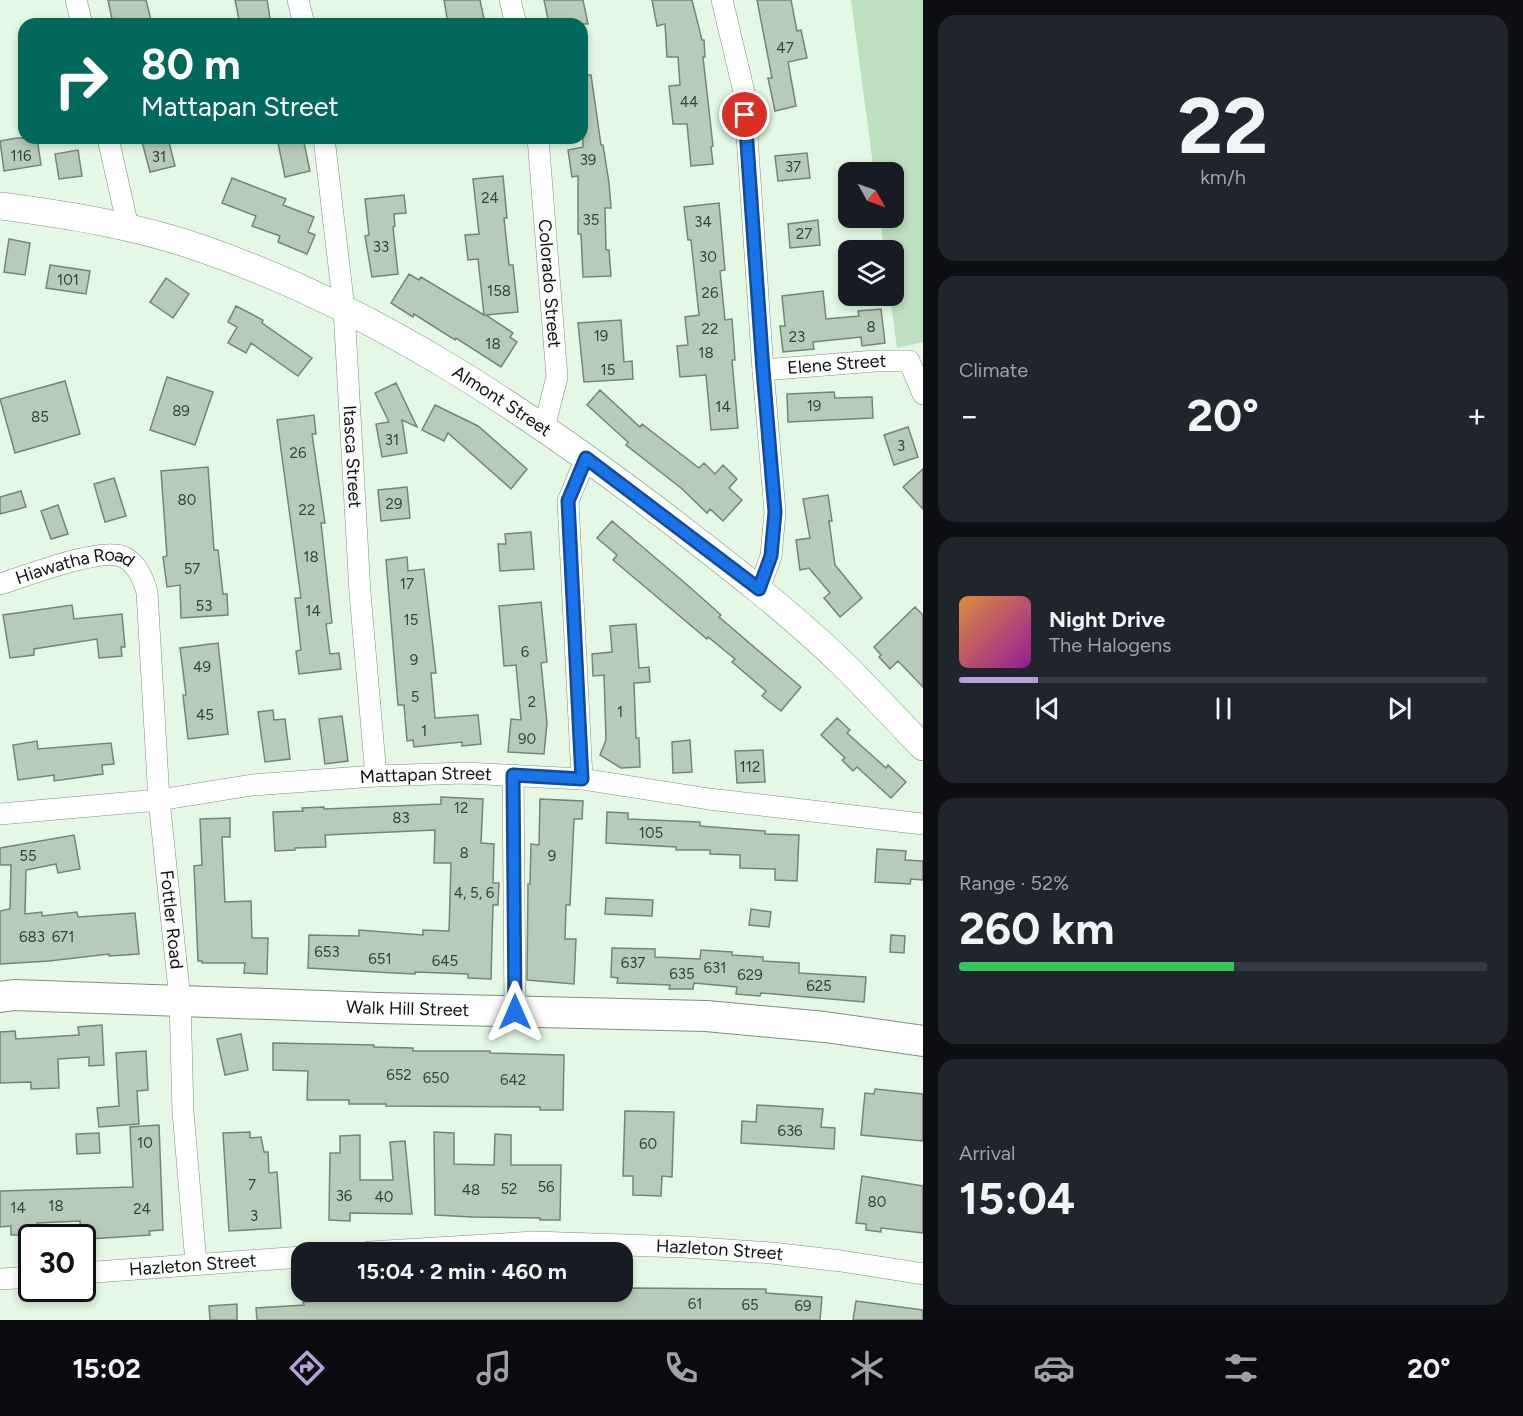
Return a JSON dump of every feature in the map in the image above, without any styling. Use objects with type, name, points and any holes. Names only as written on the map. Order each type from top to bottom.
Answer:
[{"type":"main road","name":"Walk Hill Street","points":[[0,997],[14,995],[706,1016],[825,1027],[923,1041]]},
{"type":"street","points":[[76,0],[80,18]]},
{"type":"street","points":[[298,0],[302,18]]},
{"type":"street","points":[[510,0],[514,18]]},
{"type":"street","points":[[723,0],[744,92],[775,512],[771,556],[759,589]]},
{"type":"street","points":[[109,144],[128,227]]},
{"type":"street","name":"Itasca Street","points":[[325,144],[344,309],[360,593],[376,776]]},
{"type":"street","name":"Colorado Street","points":[[538,144],[557,377],[544,428]]},
{"type":"street","name":"Almont Street","points":[[0,206],[63,214],[128,227],[202,248],[273,276],[344,309],[445,363],[586,458],[759,589],[843,664],[923,747]]},
{"type":"street","name":"Elene Street","points":[[763,370],[875,361],[909,361],[923,394]]},
{"type":"street","points":[[582,779],[568,501],[586,458]]},
{"type":"street","name":"Hiawatha Road","points":[[0,584],[108,553],[123,556],[135,566],[142,577]]},
{"type":"street","name":"Fottler Road","points":[[142,577],[147,592],[159,800],[180,1000],[183,1112],[196,1263]]},
{"type":"street","name":"Mattapan Street","points":[[0,814],[159,800],[252,785],[376,776],[464,773],[582,779],[709,799],[923,824]]},
{"type":"street","points":[[513,775],[515,1012]]},
{"type":"street","name":"Hazleton Street","points":[[633,1245],[772,1253],[923,1274]]},
{"type":"street","name":"Hazleton Street","points":[[96,1272],[291,1258]]},
{"type":"street","points":[[0,1280],[18,1278]]},
{"type":"green space","points":[[851,0],[923,0],[923,342],[897,348],[891,306],[904,306],[904,240],[883,240],[881,228],[904,228],[904,162],[873,162]]},
{"type":"building","points":[[108,0],[146,0],[150,18],[112,18]]},
{"type":"building","points":[[235,0],[267,0],[270,18],[239,18]]},
{"type":"building","points":[[444,0],[480,0],[484,18],[447,18]]},
{"type":"building","points":[[544,0],[583,0],[587,18],[548,18]]},
{"type":"building","points":[[652,0],[692,0],[702,40],[704,40],[705,57],[703,57],[713,164],[691,166],[687,124],[673,124],[669,86],[680,85],[678,57],[667,57],[665,24],[657,26]]},
{"type":"building","points":[[757,0],[791,0],[797,31],[801,30],[807,58],[788,62],[796,106],[775,111],[768,78],[772,78]]},
{"type":"building","points":[[588,75],[591,75],[609,183],[611,208],[605,208],[606,250],[609,250],[611,276],[583,277],[581,234],[578,234],[578,176],[572,177],[568,150],[583,147],[583,144],[588,144]]},
{"type":"building","points":[[18,138],[18,144],[38,144],[41,165],[4,171],[0,141]]},
{"type":"building","points":[[143,144],[170,144],[175,166],[150,172]]},
{"type":"building","points":[[278,144],[304,144],[310,171],[285,177]]},
{"type":"building","points":[[78,150],[82,176],[59,179],[55,154]]},
{"type":"building","points":[[807,153],[810,178],[778,181],[775,156]]},
{"type":"building","points":[[503,176],[507,218],[504,218],[509,265],[513,265],[518,312],[486,315],[513,333],[510,337],[517,342],[501,367],[456,338],[455,340],[414,314],[413,317],[391,303],[409,274],[419,280],[421,277],[484,315],[478,259],[468,260],[465,235],[479,234],[473,179]]},
{"type":"building","points":[[232,178],[286,199],[283,205],[314,217],[308,232],[315,235],[307,254],[278,242],[280,236],[252,226],[256,216],[222,203]]},
{"type":"building","points":[[404,195],[406,213],[394,214],[395,226],[393,227],[398,274],[372,277],[365,236],[369,235],[365,199]]},
{"type":"building","points":[[719,203],[725,270],[720,271],[725,320],[732,319],[735,360],[732,360],[738,428],[711,430],[706,375],[680,377],[677,346],[688,345],[685,317],[699,315],[691,240],[688,240],[684,207]]},
{"type":"building","points":[[818,220],[820,245],[790,248],[788,224]]},
{"type":"building","points":[[9,239],[30,243],[25,275],[4,272]]},
{"type":"building","points":[[50,265],[90,271],[86,294],[46,288]]},
{"type":"building","points":[[166,278],[189,294],[173,318],[150,302]]},
{"type":"building","points":[[823,291],[826,319],[859,316],[858,311],[881,309],[885,343],[862,346],[861,337],[813,342],[814,349],[783,352],[780,326],[785,326],[782,296]]},
{"type":"building","points":[[236,306],[263,320],[262,323],[312,358],[298,376],[251,343],[246,353],[228,343],[237,327],[228,322]]},
{"type":"building","points":[[621,320],[624,362],[632,361],[633,379],[584,382],[578,323]]},
{"type":"building","points":[[167,377],[213,392],[195,445],[150,430]]},
{"type":"building","points":[[65,381],[80,434],[15,453],[0,399]]},
{"type":"building","points":[[396,383],[417,427],[402,420],[407,453],[382,457],[376,424],[389,422],[375,393]]},
{"type":"building","points":[[600,390],[640,427],[642,424],[699,468],[704,463],[715,474],[723,465],[737,479],[729,488],[742,500],[723,521],[710,509],[707,513],[681,488],[626,445],[628,442],[587,405]]},
{"type":"building","points":[[834,392],[835,398],[872,397],[873,418],[788,422],[787,394]]},
{"type":"building","points":[[435,405],[478,426],[527,469],[511,489],[448,433],[444,441],[422,430]]},
{"type":"building","points":[[314,415],[316,434],[312,434],[325,523],[321,523],[332,623],[326,624],[330,654],[339,653],[341,669],[299,674],[296,651],[301,650],[295,598],[301,598],[277,420]]},
{"type":"building","points":[[908,427],[918,457],[894,465],[884,435]]},
{"type":"building","points":[[208,467],[214,550],[218,550],[223,594],[227,594],[228,615],[181,618],[180,585],[167,587],[163,557],[167,556],[161,471]]},
{"type":"building","points":[[923,469],[923,509],[903,487]]},
{"type":"building","points":[[114,478],[126,516],[105,522],[94,484]]},
{"type":"building","points":[[407,487],[410,518],[381,521],[378,490]]},
{"type":"building","points":[[21,491],[26,507],[0,514],[0,497]]},
{"type":"building","points":[[828,495],[835,565],[862,598],[840,617],[824,598],[830,593],[809,568],[800,570],[796,540],[810,538],[803,499]]},
{"type":"building","points":[[58,505],[68,534],[51,539],[41,511]]},
{"type":"building","points":[[612,521],[801,687],[781,711],[762,696],[766,691],[732,662],[735,659],[708,637],[707,639],[613,560],[617,555],[597,538]]},
{"type":"building","points":[[531,532],[534,569],[500,571],[498,544],[506,544],[505,534]]},
{"type":"building","points":[[407,557],[408,571],[424,569],[436,673],[431,673],[435,718],[478,715],[481,744],[462,746],[462,742],[414,747],[413,740],[407,741],[404,705],[398,705],[386,560]]},
{"type":"building","points":[[541,602],[547,662],[541,663],[547,723],[544,754],[508,752],[511,719],[521,720],[516,665],[504,666],[499,606]]},
{"type":"building","points":[[72,605],[74,619],[122,614],[125,647],[121,647],[122,656],[99,658],[97,639],[34,649],[34,655],[10,658],[3,615]]},
{"type":"building","points":[[915,607],[923,615],[923,687],[898,661],[890,669],[879,657],[881,655],[874,647]]},
{"type":"building","points":[[636,624],[639,668],[649,667],[650,682],[634,683],[636,738],[639,738],[640,767],[621,768],[600,755],[606,740],[604,675],[593,676],[592,654],[612,652],[610,626]]},
{"type":"building","points":[[218,643],[228,734],[188,739],[183,695],[186,695],[180,648]]},
{"type":"building","points":[[273,710],[274,720],[285,719],[290,759],[265,762],[258,712]]},
{"type":"building","points":[[342,716],[348,761],[325,764],[319,719]]},
{"type":"building","points":[[837,718],[850,730],[847,733],[886,768],[888,765],[906,782],[891,798],[857,767],[853,771],[842,760],[845,758],[821,735]]},
{"type":"building","points":[[690,740],[692,772],[673,773],[672,742]]},
{"type":"building","points":[[37,741],[38,749],[111,743],[114,764],[102,765],[103,774],[54,781],[54,775],[18,780],[13,745]]},
{"type":"building","points":[[763,750],[765,782],[737,783],[735,751]]},
{"type":"building","points":[[441,797],[483,799],[481,843],[494,844],[493,883],[499,883],[498,905],[493,905],[491,979],[468,978],[468,974],[415,972],[415,974],[308,968],[309,935],[359,936],[359,930],[423,935],[423,930],[449,931],[451,863],[434,863],[435,830],[325,835],[326,847],[275,851],[273,812],[303,811],[302,808],[441,804]]},
{"type":"building","points":[[540,799],[583,801],[582,819],[574,819],[570,905],[566,905],[565,939],[576,939],[574,984],[527,980],[528,884],[530,884],[531,844],[539,845]]},
{"type":"building","points":[[607,812],[628,813],[628,819],[700,822],[700,826],[765,831],[765,834],[799,835],[797,881],[775,880],[775,869],[740,868],[740,855],[710,854],[710,850],[676,850],[676,847],[606,843]]},
{"type":"building","points":[[230,818],[230,837],[222,837],[225,902],[251,901],[252,938],[268,938],[267,974],[244,973],[245,963],[202,963],[198,961],[194,866],[202,865],[200,819]]},
{"type":"building","points":[[74,835],[80,869],[58,873],[56,864],[26,870],[25,914],[42,912],[42,916],[77,912],[78,917],[135,913],[139,954],[109,956],[109,954],[0,964],[0,911],[10,909],[11,865],[0,865],[0,848]]},
{"type":"building","points":[[877,849],[906,851],[905,860],[923,861],[923,880],[911,879],[910,884],[875,882]]},
{"type":"building","points":[[606,898],[653,900],[652,916],[605,914]]},
{"type":"building","points":[[751,909],[771,912],[769,927],[749,925]]},
{"type":"building","points":[[891,935],[905,936],[904,953],[890,952]]},
{"type":"building","points":[[612,948],[655,949],[655,957],[700,959],[701,950],[732,952],[732,955],[763,957],[763,961],[799,963],[799,973],[866,977],[864,1002],[761,993],[760,996],[736,994],[737,987],[694,983],[693,989],[669,989],[670,985],[617,983],[618,978],[611,977]]},
{"type":"building","points":[[102,1025],[104,1065],[89,1066],[89,1057],[58,1059],[59,1088],[31,1089],[31,1082],[0,1083],[0,1032],[15,1031],[16,1039],[79,1035],[78,1027]]},
{"type":"building","points":[[241,1034],[248,1070],[225,1075],[217,1039]]},
{"type":"building","points":[[273,1043],[374,1045],[374,1047],[413,1048],[413,1051],[490,1051],[490,1053],[564,1055],[563,1110],[540,1110],[540,1107],[386,1106],[386,1104],[349,1104],[349,1100],[307,1100],[308,1071],[273,1070]]},
{"type":"building","points":[[146,1051],[148,1090],[137,1091],[139,1124],[99,1127],[97,1108],[119,1106],[116,1053]]},
{"type":"building","points":[[875,1089],[923,1094],[923,1141],[861,1135],[865,1093],[874,1094]]},
{"type":"building","points":[[757,1105],[823,1109],[821,1127],[835,1128],[834,1149],[741,1143],[742,1121],[756,1122]]},
{"type":"building","points":[[625,1111],[674,1112],[672,1177],[662,1176],[661,1196],[633,1195],[633,1176],[623,1176]]},
{"type":"building","points":[[159,1125],[163,1230],[149,1231],[150,1235],[96,1239],[96,1224],[80,1224],[80,1221],[18,1224],[18,1235],[11,1235],[11,1226],[0,1227],[0,1191],[133,1187],[130,1127]]},
{"type":"building","points":[[250,1132],[250,1138],[261,1137],[264,1152],[268,1152],[269,1173],[277,1172],[281,1228],[229,1231],[223,1133]]},
{"type":"building","points":[[434,1132],[454,1133],[454,1164],[494,1165],[495,1134],[511,1135],[511,1165],[561,1165],[560,1220],[435,1215]]},
{"type":"building","points":[[99,1133],[100,1153],[77,1154],[76,1134]]},
{"type":"building","points":[[360,1135],[360,1180],[393,1180],[390,1142],[405,1141],[412,1214],[350,1213],[350,1221],[329,1220],[330,1153],[340,1153],[340,1136]]},
{"type":"building","points":[[862,1176],[923,1186],[923,1233],[881,1228],[881,1232],[866,1230],[866,1224],[856,1223]]},
{"type":"building","points":[[633,1288],[766,1289],[766,1293],[822,1297],[820,1320],[257,1320],[256,1308],[304,1305],[303,1302],[633,1302]]},
{"type":"building","points":[[856,1301],[923,1310],[923,1320],[853,1320]]},
{"type":"building","points":[[237,1304],[237,1320],[210,1320],[209,1306]]},
{"type":"route","points":[[515,1012],[513,775],[582,779],[568,501],[586,458],[759,589],[771,556],[775,512],[745,115]]}]
